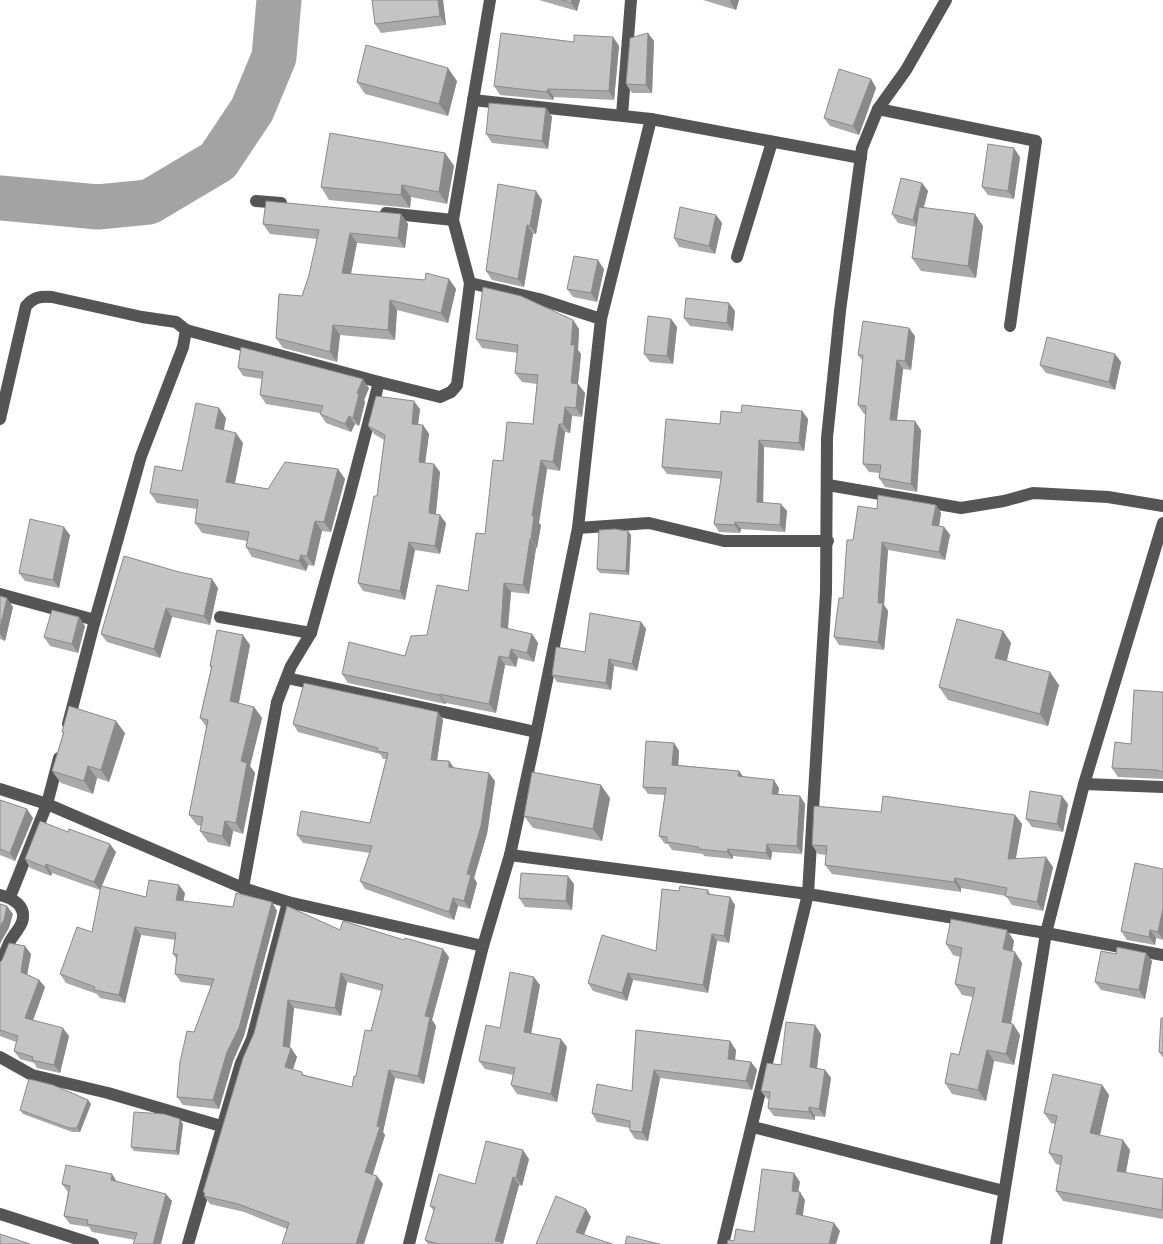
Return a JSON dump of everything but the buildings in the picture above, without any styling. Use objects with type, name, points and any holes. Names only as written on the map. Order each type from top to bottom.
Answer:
[{"type":"street","points":[[0,420],[26,306],[33,298],[41,296],[142,317],[176,322],[186,330],[440,397],[451,392],[457,385],[460,371],[470,283],[453,220],[490,0]]},
{"type":"street","points":[[622,115],[631,0]]},
{"type":"street","points":[[723,1244],[753,1127],[808,894],[826,592],[828,541],[827,438],[849,234],[862,148],[878,110],[906,70],[946,0]]},
{"type":"street","points":[[473,100],[651,118],[861,158]]},
{"type":"street","points":[[878,110],[1036,141],[1010,326]]},
{"type":"street","points":[[409,1244],[483,946],[510,855],[578,528],[601,320],[651,118]]},
{"type":"street","points":[[738,257],[772,142]]},
{"type":"street","points":[[256,201],[296,205]]},
{"type":"street","points":[[374,212],[453,220]]},
{"type":"street","points":[[470,283],[539,299],[601,320]]},
{"type":"street","points":[[0,965],[23,918],[22,908],[18,902],[5,896],[47,804],[95,620],[141,456],[183,347],[186,330]]},
{"type":"street","points":[[243,888],[277,702],[291,666],[311,633],[350,497],[379,382]]},
{"type":"street","points":[[828,485],[961,508],[1004,501],[1033,492],[1108,497],[1163,506]]},
{"type":"street","points":[[578,528],[649,523],[724,541],[828,541]]},
{"type":"street","points":[[996,1244],[1046,933],[1084,784],[1163,523]]},
{"type":"street","points":[[0,594],[95,620]]},
{"type":"street","points":[[220,617],[311,633]]},
{"type":"street","points":[[286,678],[536,732]]},
{"type":"street","points":[[1084,784],[1163,786]]},
{"type":"street","points":[[0,789],[47,804],[243,888],[288,902],[483,946]]},
{"type":"street","points":[[510,855],[808,894],[1046,933],[1163,955]]},
{"type":"street","points":[[188,1244],[221,1126],[241,1063],[252,1039],[288,902]]},
{"type":"street","points":[[0,1057],[32,1075],[108,1093],[221,1126]]},
{"type":"street","points":[[753,1127],[1004,1191]]},
{"type":"street","points":[[0,1214],[94,1244]]},
{"type":"waterway","points":[[0,198],[98,207],[149,202],[218,161],[252,110],[274,57],[279,0]]}]
